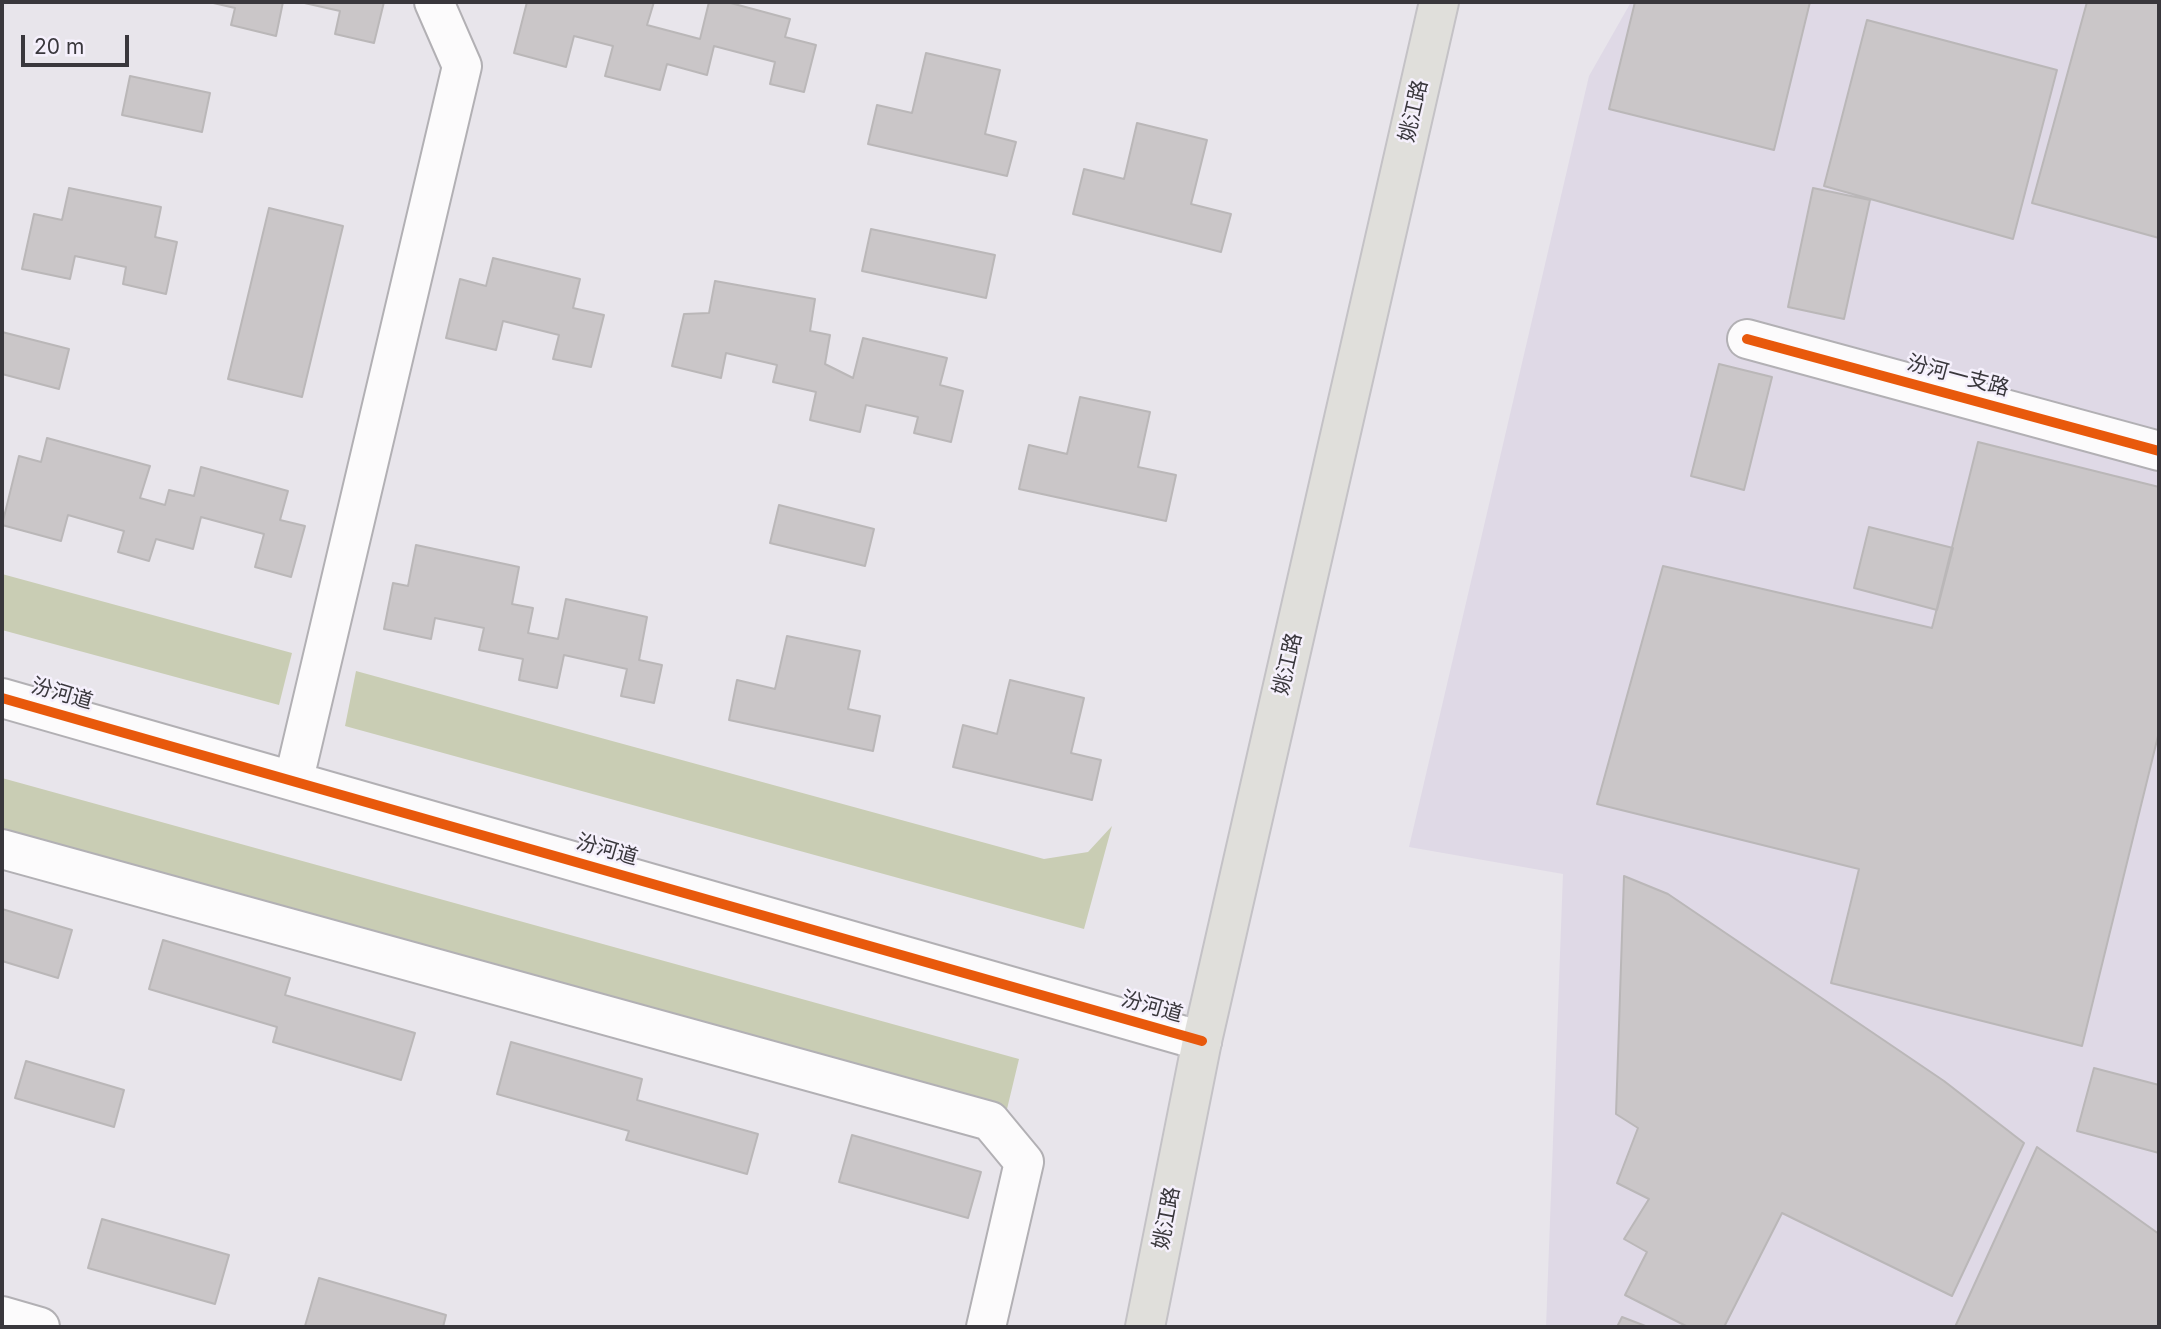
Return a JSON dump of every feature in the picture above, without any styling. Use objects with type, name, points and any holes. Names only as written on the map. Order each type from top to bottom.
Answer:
[{"type":"main road","name":"姚江路","points":[[1145,1327],[1202,1041],[1439,2]]},
{"type":"street","points":[[294,779],[462,66],[433,2]]},
{"type":"street","name":"汾河一支路","points":[[1747,339],[2159,451]]},
{"type":"street","name":"汾河道","points":[[2,698],[294,779],[1202,1041]]},
{"type":"street","points":[[2,849],[990,1121],[1024,1162],[986,1327]]},
{"type":"street","points":[[2,1316],[40,1327]]},
{"type":"shaded area","points":[[1631,2],[2159,2],[2159,1327],[1546,1327],[1563,874],[1409,847],[1589,76]]},
{"type":"green space","points":[[2,574],[292,653],[279,705],[2,630]]},
{"type":"green space","points":[[356,671],[1044,859],[1088,852],[1112,826],[1084,929],[345,726]]},
{"type":"green space","points":[[2,778],[1019,1059],[1007,1109],[2,832]]},
{"type":"building","points":[[209,2],[283,2],[276,36],[231,25],[235,8]]},
{"type":"building","points":[[300,2],[384,2],[374,43],[335,34],[340,11]]},
{"type":"building","points":[[527,2],[654,2],[647,25],[700,39],[709,2],[727,2],[790,19],[785,37],[816,45],[804,92],[770,84],[775,62],[714,46],[707,75],[667,64],[660,90],[605,76],[613,46],[574,36],[566,67],[514,53]]},
{"type":"building","points":[[1635,2],[1810,2],[1774,150],[1609,109]]},
{"type":"building","points":[[2087,2],[2159,2],[2159,238],[2032,203]]},
{"type":"building","points":[[1867,20],[2057,70],[2013,239],[1824,186]]},
{"type":"building","points":[[926,53],[1000,70],[985,134],[1016,142],[1007,176],[868,144],[877,105],[912,113]]},
{"type":"building","points":[[130,76],[210,93],[202,132],[122,115]]},
{"type":"building","points":[[1137,123],[1207,140],[1191,204],[1231,214],[1221,252],[1073,214],[1084,169],[1124,179]]},
{"type":"building","points":[[69,188],[161,207],[155,237],[177,242],[166,294],[123,284],[126,267],[75,256],[70,279],[22,269],[34,214],[62,220]]},
{"type":"building","points":[[1813,188],[1870,200],[1844,319],[1788,307]]},
{"type":"building","points":[[269,208],[343,226],[302,397],[228,379]]},
{"type":"building","points":[[871,229],[995,255],[986,298],[862,271]]},
{"type":"building","points":[[493,258],[580,279],[573,308],[604,315],[591,367],[553,359],[559,335],[503,321],[496,350],[446,338],[460,279],[486,286]]},
{"type":"building","points":[[715,281],[815,299],[810,331],[830,335],[825,364],[853,378],[863,338],[947,358],[940,385],[963,391],[951,442],[914,433],[918,417],[866,405],[860,432],[810,420],[816,392],[773,382],[777,365],[726,353],[721,378],[672,366],[684,314],[709,313]]},
{"type":"building","points":[[2,332],[69,349],[59,389],[2,374]]},
{"type":"building","points":[[1719,364],[1772,377],[1744,490],[1691,476]]},
{"type":"building","points":[[1080,397],[1150,412],[1138,467],[1176,475],[1166,521],[1019,489],[1029,445],[1067,454]]},
{"type":"building","points":[[47,438],[150,466],[140,498],[165,505],[169,490],[194,496],[201,467],[288,491],[280,520],[305,526],[291,577],[255,567],[264,534],[201,517],[193,549],[156,539],[149,561],[118,552],[124,531],[68,515],[61,541],[2,525],[19,456],[41,462]]},
{"type":"building","points":[[1978,442],[2159,487],[2159,732],[2082,1046],[1831,983],[1859,869],[1597,804],[1663,566],[1932,628]]},
{"type":"building","points":[[779,505],[874,529],[865,566],[770,543]]},
{"type":"building","points":[[1869,527],[1953,548],[1937,610],[1854,588]]},
{"type":"building","points":[[416,545],[519,567],[512,604],[533,608],[528,633],[558,639],[566,599],[647,617],[639,660],[662,665],[654,703],[621,696],[627,669],[564,655],[557,688],[519,680],[523,659],[479,650],[484,628],[435,618],[431,639],[384,629],[393,583],[408,586]]},
{"type":"building","points":[[787,636],[860,651],[848,709],[880,716],[873,751],[729,720],[737,680],[775,689]]},
{"type":"building","points":[[1010,680],[1084,698],[1071,753],[1101,760],[1092,800],[953,767],[963,725],[997,734]]},
{"type":"building","points":[[1624,876],[1668,894],[1944,1081],[2024,1143],[1952,1296],[1782,1213],[1724,1327],[1688,1327],[1625,1295],[1647,1252],[1624,1239],[1649,1199],[1617,1183],[1638,1128],[1616,1114]]},
{"type":"building","points":[[2,909],[72,930],[58,978],[2,961]]},
{"type":"building","points":[[163,940],[290,978],[285,995],[415,1033],[401,1080],[273,1042],[277,1027],[149,989]]},
{"type":"building","points":[[511,1042],[642,1079],[637,1100],[758,1134],[747,1174],[626,1140],[629,1131],[497,1094]]},
{"type":"building","points":[[26,1061],[124,1090],[114,1127],[15,1098]]},
{"type":"building","points":[[2094,1068],[2159,1085],[2159,1153],[2077,1131]]},
{"type":"building","points":[[852,1135],[981,1172],[968,1218],[839,1182]]},
{"type":"building","points":[[2037,1147],[2159,1234],[2159,1327],[1955,1327]]},
{"type":"building","points":[[102,1219],[229,1255],[215,1304],[88,1268]]},
{"type":"building","points":[[319,1278],[446,1315],[443,1327],[305,1326]]},
{"type":"building","points":[[1622,1317],[1648,1327],[1617,1327]]},
{"type":"cycle path","points":[[1747,339],[2159,451]]},
{"type":"cycle path","points":[[2,698],[1202,1041]]}]
